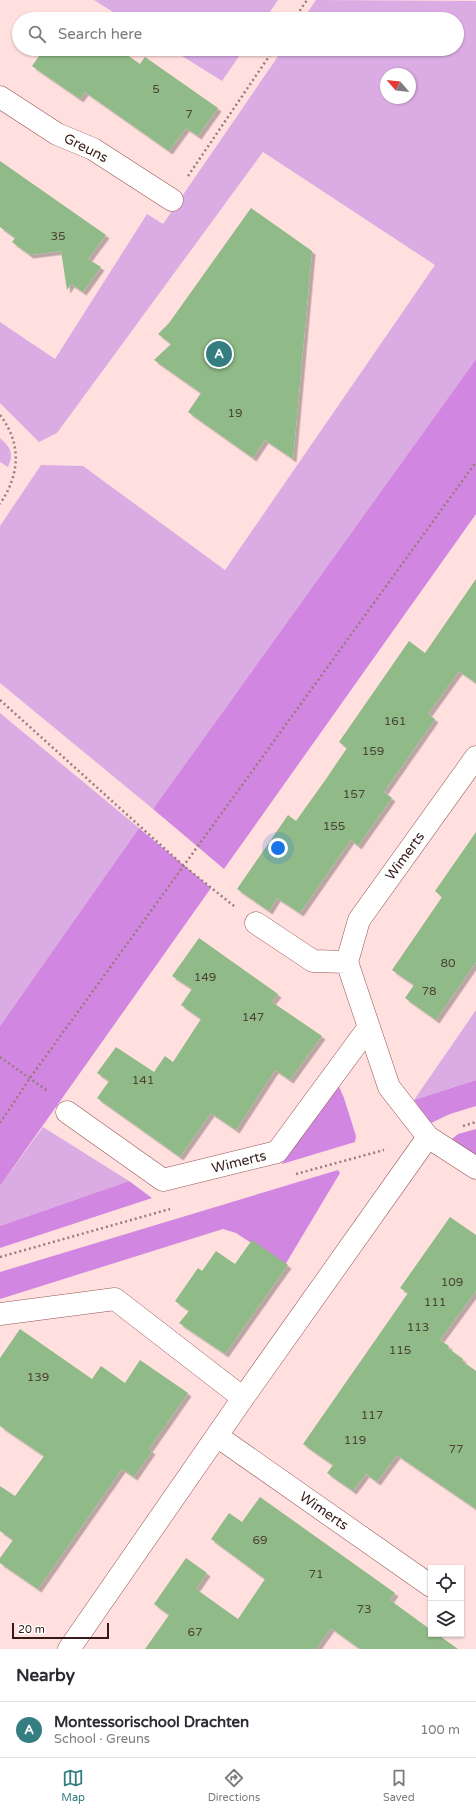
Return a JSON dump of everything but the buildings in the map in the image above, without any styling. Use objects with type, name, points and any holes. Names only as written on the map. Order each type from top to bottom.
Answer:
[{"type":"street","name":"Greuns","points":[[0,97],[57,134],[93,149],[172,200]]},
{"type":"street","name":"Wimerts","points":[[347,962],[359,920],[476,757]]},
{"type":"street","points":[[256,923],[312,961],[347,962],[389,1087],[428,1137],[476,1168]]},
{"type":"street","name":"Wimerts","points":[[67,1112],[163,1180],[277,1152],[369,1027]]},
{"type":"street","points":[[70,1649],[243,1398],[428,1137]]},
{"type":"street","points":[[0,1314],[115,1299],[243,1398]]},
{"type":"street","name":"Wimerts","points":[[217,1436],[428,1584]]},
{"type":"path","points":[[299,12],[307,0]]},
{"type":"path","points":[[172,200],[269,56]]},
{"type":"path","points":[[0,415],[8,425],[12,435],[16,448],[16,463],[13,479],[0,504]]},
{"type":"path","points":[[0,1123],[30,1078],[476,462]]},
{"type":"path","points":[[0,700],[184,866],[256,923]]},
{"type":"path","points":[[0,1057],[66,1105],[67,1112]]},
{"type":"shaded area","points":[[94,0],[278,0],[270,12],[113,12]]},
{"type":"shaded area","points":[[316,0],[476,1],[476,359],[153,809],[0,683],[0,526],[41,465],[83,466],[225,570],[435,265],[263,152],[57,433],[39,442],[0,403],[0,322],[55,359],[147,214],[163,224],[278,56],[464,56],[464,12],[308,12]]},
{"type":"shaded area","points":[[182,56],[239,56],[222,81]]},
{"type":"shaded area","points":[[476,359],[476,514],[224,869],[153,809]]},
{"type":"shaded area","points":[[0,438],[7,445],[11,454],[8,467],[0,462]]},
{"type":"shaded area","points":[[0,713],[139,828],[0,1026]]},
{"type":"shaded area","points":[[139,828],[211,888],[0,1186],[0,1026]]},
{"type":"shaded area","points":[[476,1010],[476,1080],[414,1100]]},
{"type":"shaded area","points":[[476,1080],[476,1106],[450,1114],[431,1123],[414,1100]]},
{"type":"shaded area","points":[[337,1082],[344,1098],[356,1136],[355,1142],[282,1164],[330,1087]]},
{"type":"shaded area","points":[[43,1127],[129,1181],[0,1226],[0,1186]]},
{"type":"shaded area","points":[[476,1129],[476,1155],[452,1139],[458,1134]]},
{"type":"shaded area","points":[[338,1170],[340,1173],[285,1265],[236,1233],[223,1229],[0,1299],[0,1272]]},
{"type":"shaded area","points":[[129,1181],[152,1198],[0,1248],[0,1226]]},
{"type":"place","name":"Montessorischool Drachten","points":[[219,354]]}]
